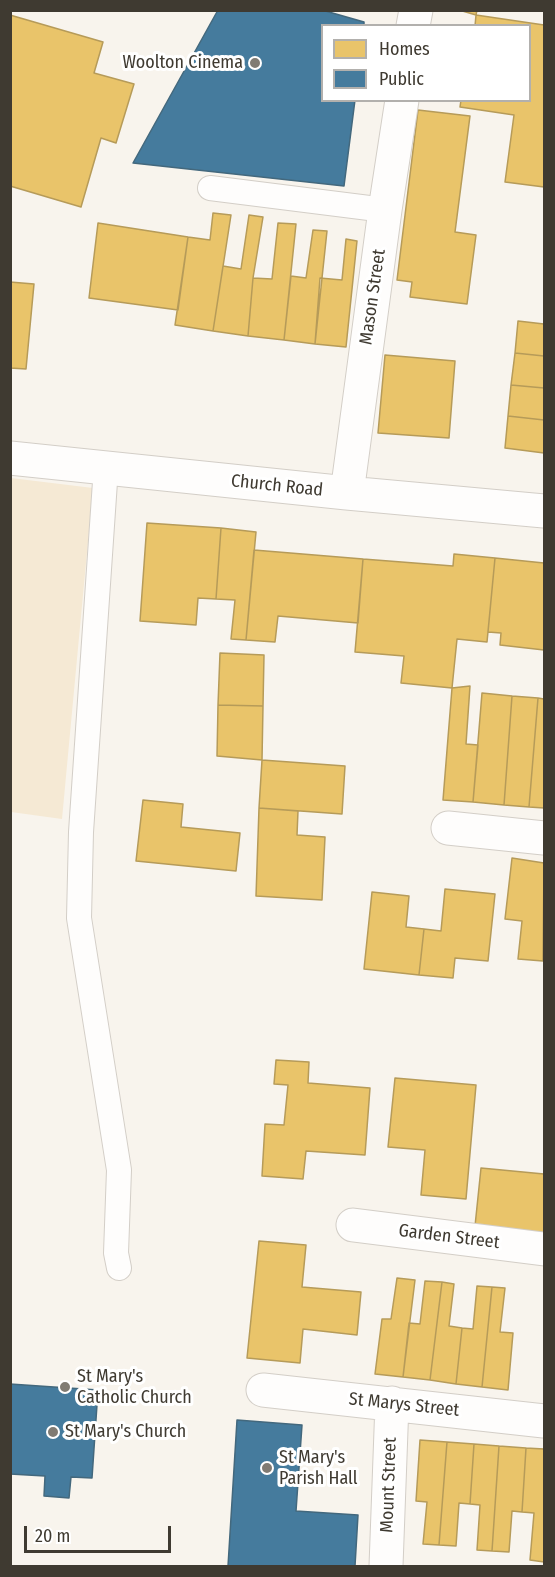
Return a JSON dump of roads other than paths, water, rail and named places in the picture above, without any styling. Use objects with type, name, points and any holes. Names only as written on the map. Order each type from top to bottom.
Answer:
[{"type":"street","name":"Mason Street","points":[[347,493],[402,102]]},
{"type":"street","name":"Church Road","points":[[10,458],[544,511]]},
{"type":"street","points":[[448,828],[544,838]]},
{"type":"street","name":"Garden Street","points":[[353,1225],[544,1249]]},
{"type":"street","name":"St Marys Street","points":[[263,1390],[544,1421]]},
{"type":"street","name":"Mount Street","points":[[386,1566],[392,1403]]},
{"type":"lane","points":[[210,188],[385,210]]},
{"type":"lane","points":[[105,467],[81,832],[79,918],[119,1170],[116,1252],[119,1268]]},
{"type":"place","name":"Woolton Cinema","points":[[255,63]]},
{"type":"place","name":"St Mary's Catholic Church","points":[[65,1387]]},
{"type":"place","name":"St Mary's Church","points":[[53,1432]]},
{"type":"place","name":"St Mary's Parish Hall","points":[[267,1468]]}]
